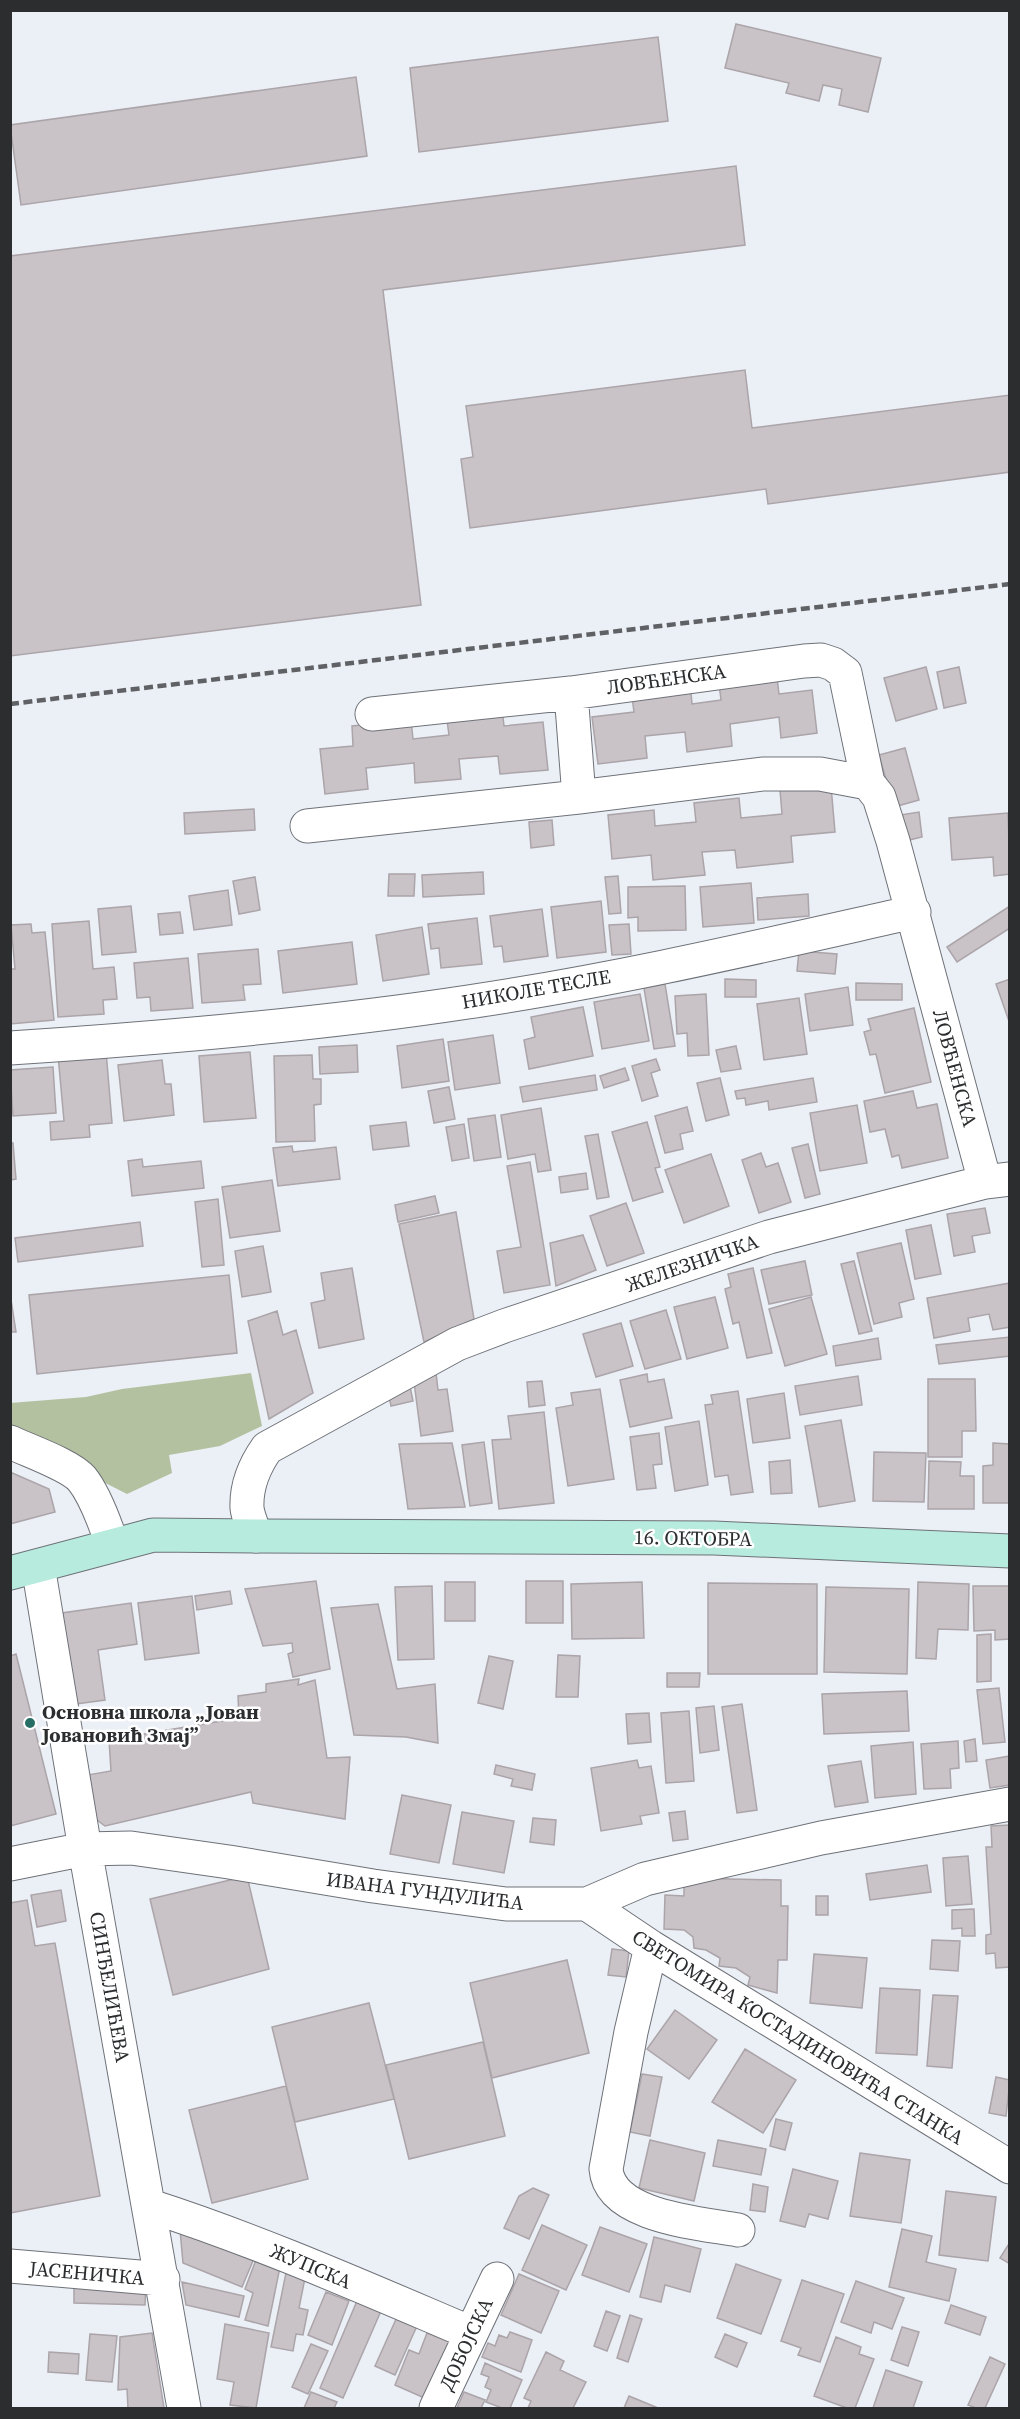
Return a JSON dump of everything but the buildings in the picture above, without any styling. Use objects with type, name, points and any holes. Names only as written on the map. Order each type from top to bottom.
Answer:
[{"type":"main road","name":"16. ОКТОБРА","points":[[24,1569],[153,1535],[714,1538],[1010,1551]]},
{"type":"street","name":"ЛОВЋЕНСКА","points":[[372,714],[571,693],[760,666],[821,660],[833,664],[845,674],[868,783],[879,797],[997,1181]]},
{"type":"street","points":[[571,693],[579,797]]},
{"type":"street","points":[[307,826],[579,797],[762,774],[820,774],[868,783]]},
{"type":"street","name":"НИКОЛЕ ТЕСЛЕ","points":[[10,1048],[355,1018],[470,1002],[702,959],[914,912]]},
{"type":"street","name":"ЖЕЛЕЗНИЧКА","points":[[256,1536],[247,1508],[249,1491],[256,1463],[267,1448],[457,1344],[504,1326],[770,1237],[997,1181]]},
{"type":"street","points":[[10,1442],[56,1462],[82,1479],[102,1517],[112,1544]]},
{"type":"street","name":"СИНЂЕЛИЋЕВА","points":[[24,1569],[85,1849],[163,2279],[184,2409]]},
{"type":"street","name":"ИВАНА ГУНДУЛИЋА","points":[[10,1864],[85,1849],[131,1848],[394,1890],[506,1904],[587,1904],[645,1879],[821,1838],[1010,1804]]},
{"type":"street","name":"СВЕТОМИРА КОСТАДИНОВИЋА СТАНКА","points":[[587,1904],[651,1947],[1010,2167]]},
{"type":"street","points":[[651,1947],[631,2032],[606,2178],[619,2197],[639,2209],[738,2230]]},
{"type":"street","name":"ЖУПСКА","points":[[150,2206],[202,2222],[471,2333]]},
{"type":"street","name":"ЈАСЕНИЧКА","points":[[10,2266],[163,2279]]},
{"type":"street","name":"ДОБОЈСКА","points":[[436,2409],[497,2279]]},
{"type":"green space","points":[[251,1373],[262,1426],[220,1446],[169,1455],[172,1473],[127,1494],[11,1435],[10,1403],[86,1397],[122,1389]]},
{"type":"railway","points":[[10,704],[1010,584]]},
{"type":"place","name":"Основна школа „Јован Јовановић Змај”","points":[[30,1723]]}]
